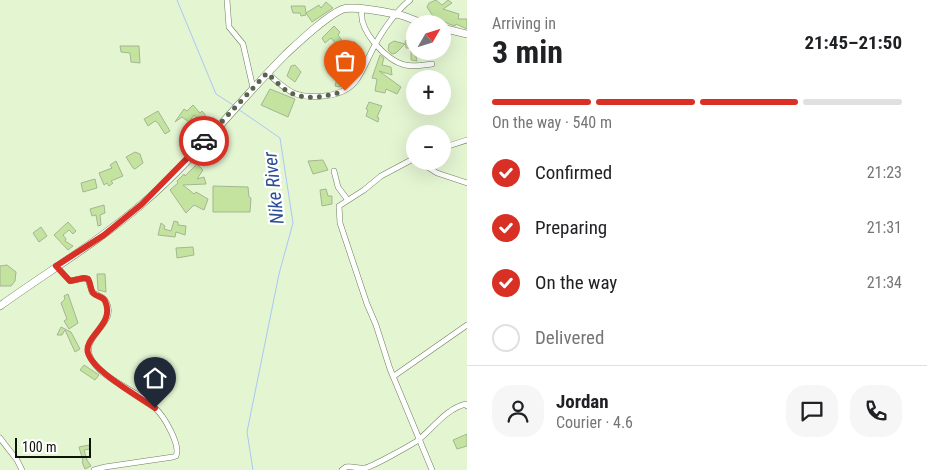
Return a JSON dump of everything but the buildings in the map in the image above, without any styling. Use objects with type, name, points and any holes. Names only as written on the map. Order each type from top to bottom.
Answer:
[{"type":"street","points":[[227,0],[229,27],[243,44],[247,54],[251,90]]},
{"type":"street","points":[[349,9],[350,0]]},
{"type":"street","points":[[267,73],[290,93],[308,98],[345,91],[354,83],[376,43],[397,14],[410,0]]},
{"type":"street","points":[[0,306],[104,235],[142,204],[190,158],[267,73],[306,36],[341,10],[362,10],[397,14],[406,17]]},
{"type":"street","points":[[362,10],[362,23],[376,43],[396,62],[406,66],[432,64]]},
{"type":"street","points":[[451,30],[467,34]]},
{"type":"street","points":[[451,145],[467,140]]},
{"type":"street","points":[[406,164],[381,176],[364,190],[338,206],[340,223],[390,370],[432,470]]},
{"type":"street","points":[[432,170],[467,183]]},
{"type":"street","points":[[334,171],[338,187],[347,199]]},
{"type":"street","points":[[56,266],[70,281],[88,279],[92,292],[104,299],[106,303],[107,313],[104,323],[91,340],[87,349],[88,355],[100,370],[155,408],[173,435],[178,448],[176,456],[94,470]]},
{"type":"street","points":[[394,376],[467,325]]},
{"type":"street","points":[[342,470],[346,467],[367,468],[419,438],[461,405],[466,404],[467,406]]},
{"type":"street","points":[[0,438],[17,460],[22,470]]},
{"type":"waterway","name":"Nike River","points":[[177,0],[216,94],[233,105]]},
{"type":"waterway","name":"Nike River","points":[[238,109],[280,138],[293,223],[279,274],[247,432],[253,470]]},
{"type":"way so far","points":[[204,141],[267,73],[290,93],[308,98],[345,91]]},
{"type":"route","points":[[155,408],[100,370],[88,355],[87,349],[91,340],[104,323],[107,313],[106,303],[104,299],[92,292],[88,279],[67,280],[56,266],[104,235],[142,204],[190,158],[204,141]]}]
